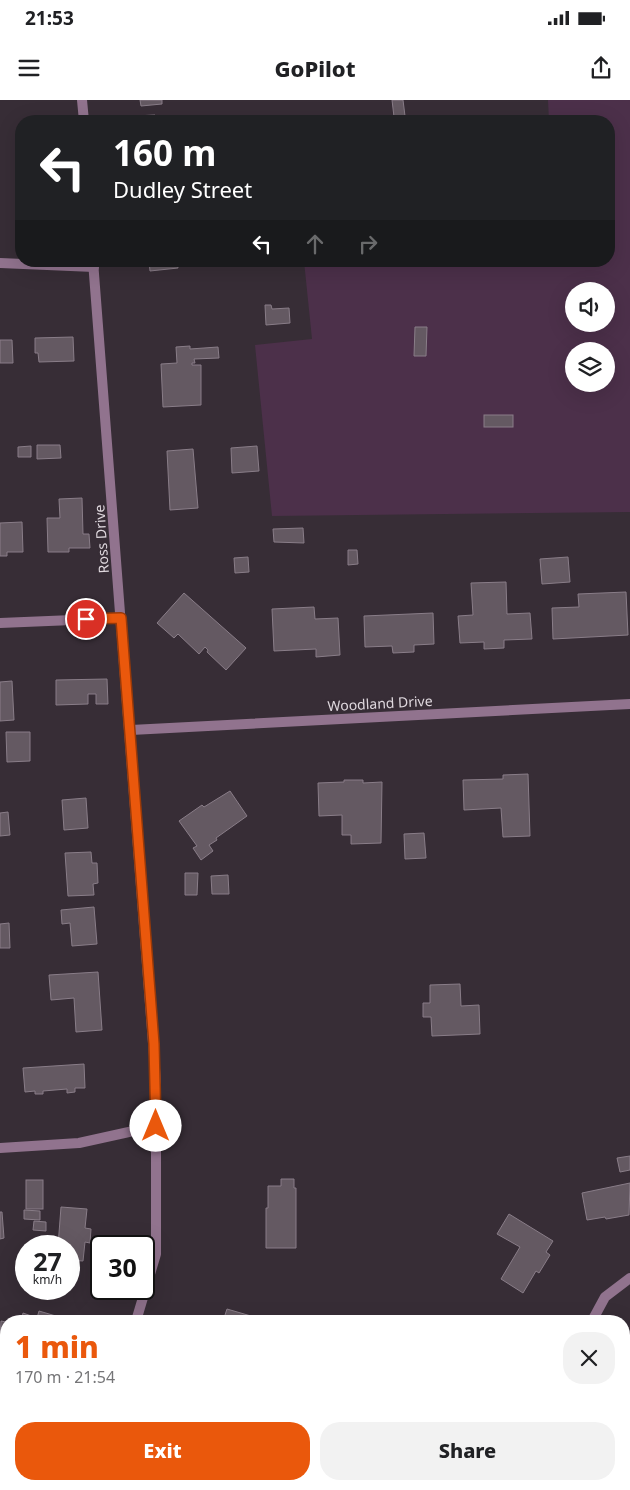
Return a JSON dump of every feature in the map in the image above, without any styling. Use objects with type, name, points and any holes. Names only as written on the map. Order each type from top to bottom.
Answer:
[{"type":"street","points":[[82,100],[83,115]]},
{"type":"street","points":[[0,263],[15,263]]},
{"type":"street","name":"Ross Drive","points":[[94,267],[131,730],[156,1082],[156,1254],[138,1315]]},
{"type":"street","points":[[0,623],[121,618]]},
{"type":"street","name":"Woodland Drive","points":[[131,730],[630,704]]},
{"type":"street","points":[[0,1148],[79,1143],[156,1126]]},
{"type":"street","points":[[595,1315],[605,1297],[630,1278]]},
{"type":"shaded area","points":[[548,100],[630,100],[630,512],[272,516],[255,345],[312,339],[305,267],[615,267],[615,115],[549,115]]},
{"type":"building","points":[[140,100],[162,100],[162,104],[141,106]]},
{"type":"building","points":[[392,100],[403,100],[405,115],[394,115]]},
{"type":"building","points":[[150,267],[178,268],[150,271]]},
{"type":"building","points":[[265,305],[271,305],[272,309],[289,308],[290,323],[266,325]]},
{"type":"building","points":[[415,327],[427,327],[426,356],[414,356]]},
{"type":"building","points":[[73,337],[74,361],[39,362],[38,353],[35,353],[35,338]]},
{"type":"building","points":[[0,340],[12,340],[13,363],[0,363]]},
{"type":"building","points":[[190,346],[190,349],[218,347],[219,358],[194,359],[195,363],[192,363],[192,365],[201,365],[201,405],[163,407],[161,364],[177,363],[176,347]]},
{"type":"building","points":[[484,415],[513,415],[513,427],[484,427]]},
{"type":"building","points":[[37,445],[60,445],[61,458],[37,459]]},
{"type":"building","points":[[31,446],[31,457],[18,457],[18,447]]},
{"type":"building","points":[[257,446],[259,471],[232,473],[231,448]]},
{"type":"building","points":[[193,449],[198,508],[170,510],[167,451]]},
{"type":"building","points":[[82,498],[83,534],[89,534],[90,548],[69,548],[69,552],[48,552],[47,518],[60,518],[59,499]]},
{"type":"building","points":[[22,522],[23,552],[7,552],[7,556],[0,556],[0,523]]},
{"type":"building","points":[[303,528],[304,543],[274,542],[273,529]]},
{"type":"building","points":[[348,550],[357,550],[358,564],[348,565]]},
{"type":"building","points":[[248,557],[249,572],[235,573],[234,558]]},
{"type":"building","points":[[568,557],[570,582],[542,584],[540,559]]},
{"type":"building","points":[[506,582],[507,614],[530,613],[532,639],[504,640],[504,648],[484,649],[484,642],[460,643],[458,616],[473,615],[471,583]]},
{"type":"building","points":[[626,592],[628,635],[553,639],[552,608],[579,607],[578,594]]},
{"type":"building","points":[[184,593],[246,648],[226,670],[207,652],[208,650],[205,647],[199,654],[178,634],[174,638],[157,623]]},
{"type":"building","points":[[314,607],[315,619],[338,618],[340,655],[316,657],[316,649],[274,651],[272,609]]},
{"type":"building","points":[[433,613],[434,644],[414,645],[414,652],[393,653],[392,646],[365,647],[364,616]]},
{"type":"building","points":[[107,679],[108,704],[96,704],[96,694],[88,694],[88,704],[56,705],[56,680]]},
{"type":"building","points":[[12,681],[14,720],[0,721],[0,682]]},
{"type":"building","points":[[6,732],[30,732],[30,761],[7,762]]},
{"type":"building","points":[[528,774],[530,836],[503,837],[501,808],[464,810],[463,780],[503,779],[503,775]]},
{"type":"building","points":[[344,780],[363,780],[363,783],[382,782],[381,843],[351,844],[351,835],[342,835],[342,815],[319,816],[318,783],[344,782]]},
{"type":"building","points":[[230,791],[247,816],[216,838],[217,840],[209,845],[213,851],[201,860],[193,848],[197,846],[179,821],[202,805],[204,807]]},
{"type":"building","points":[[86,798],[88,828],[64,830],[62,800]]},
{"type":"building","points":[[8,812],[10,835],[0,836],[0,813]]},
{"type":"building","points":[[424,833],[426,858],[405,859],[404,834]]},
{"type":"building","points":[[91,852],[92,863],[97,863],[98,883],[93,884],[94,895],[68,896],[65,853]]},
{"type":"building","points":[[185,873],[198,873],[197,895],[185,895]]},
{"type":"building","points":[[228,875],[229,894],[212,894],[211,876]]},
{"type":"building","points":[[94,907],[97,944],[72,946],[70,923],[62,924],[61,910]]},
{"type":"building","points":[[9,923],[10,948],[0,948],[0,924]]},
{"type":"building","points":[[98,972],[102,1030],[76,1032],[74,998],[51,1000],[49,975]]},
{"type":"building","points":[[460,984],[461,1006],[479,1005],[480,1034],[432,1036],[431,1017],[423,1017],[423,1003],[430,1003],[430,985]]},
{"type":"building","points":[[84,1064],[85,1088],[75,1088],[75,1092],[67,1093],[67,1089],[43,1091],[43,1094],[35,1094],[35,1091],[25,1092],[23,1068]]},
{"type":"building","points":[[630,1156],[630,1170],[620,1172],[617,1158]]},
{"type":"building","points":[[281,1179],[294,1179],[294,1188],[296,1188],[296,1248],[266,1248],[268,1186],[281,1186]]},
{"type":"building","points":[[26,1180],[43,1180],[43,1209],[26,1209]]},
{"type":"building","points":[[630,1183],[629,1215],[587,1220],[582,1193]]},
{"type":"building","points":[[61,1207],[87,1209],[85,1228],[91,1229],[90,1243],[85,1242],[83,1261],[80,1261],[80,1235],[59,1235]]},
{"type":"building","points":[[24,1210],[40,1211],[40,1220],[24,1219]]},
{"type":"building","points":[[0,1212],[2,1212],[4,1238],[0,1239]]},
{"type":"building","points":[[509,1214],[553,1241],[546,1252],[550,1255],[539,1273],[536,1271],[523,1293],[501,1279],[520,1247],[497,1234]]},
{"type":"building","points":[[34,1221],[46,1222],[46,1231],[33,1230]]},
{"type":"building","points":[[227,1309],[248,1315],[225,1315]]},
{"type":"building","points":[[39,1311],[52,1315],[38,1315]]},
{"type":"route","points":[[86,619],[121,618],[154,1044],[156,1126]]}]
